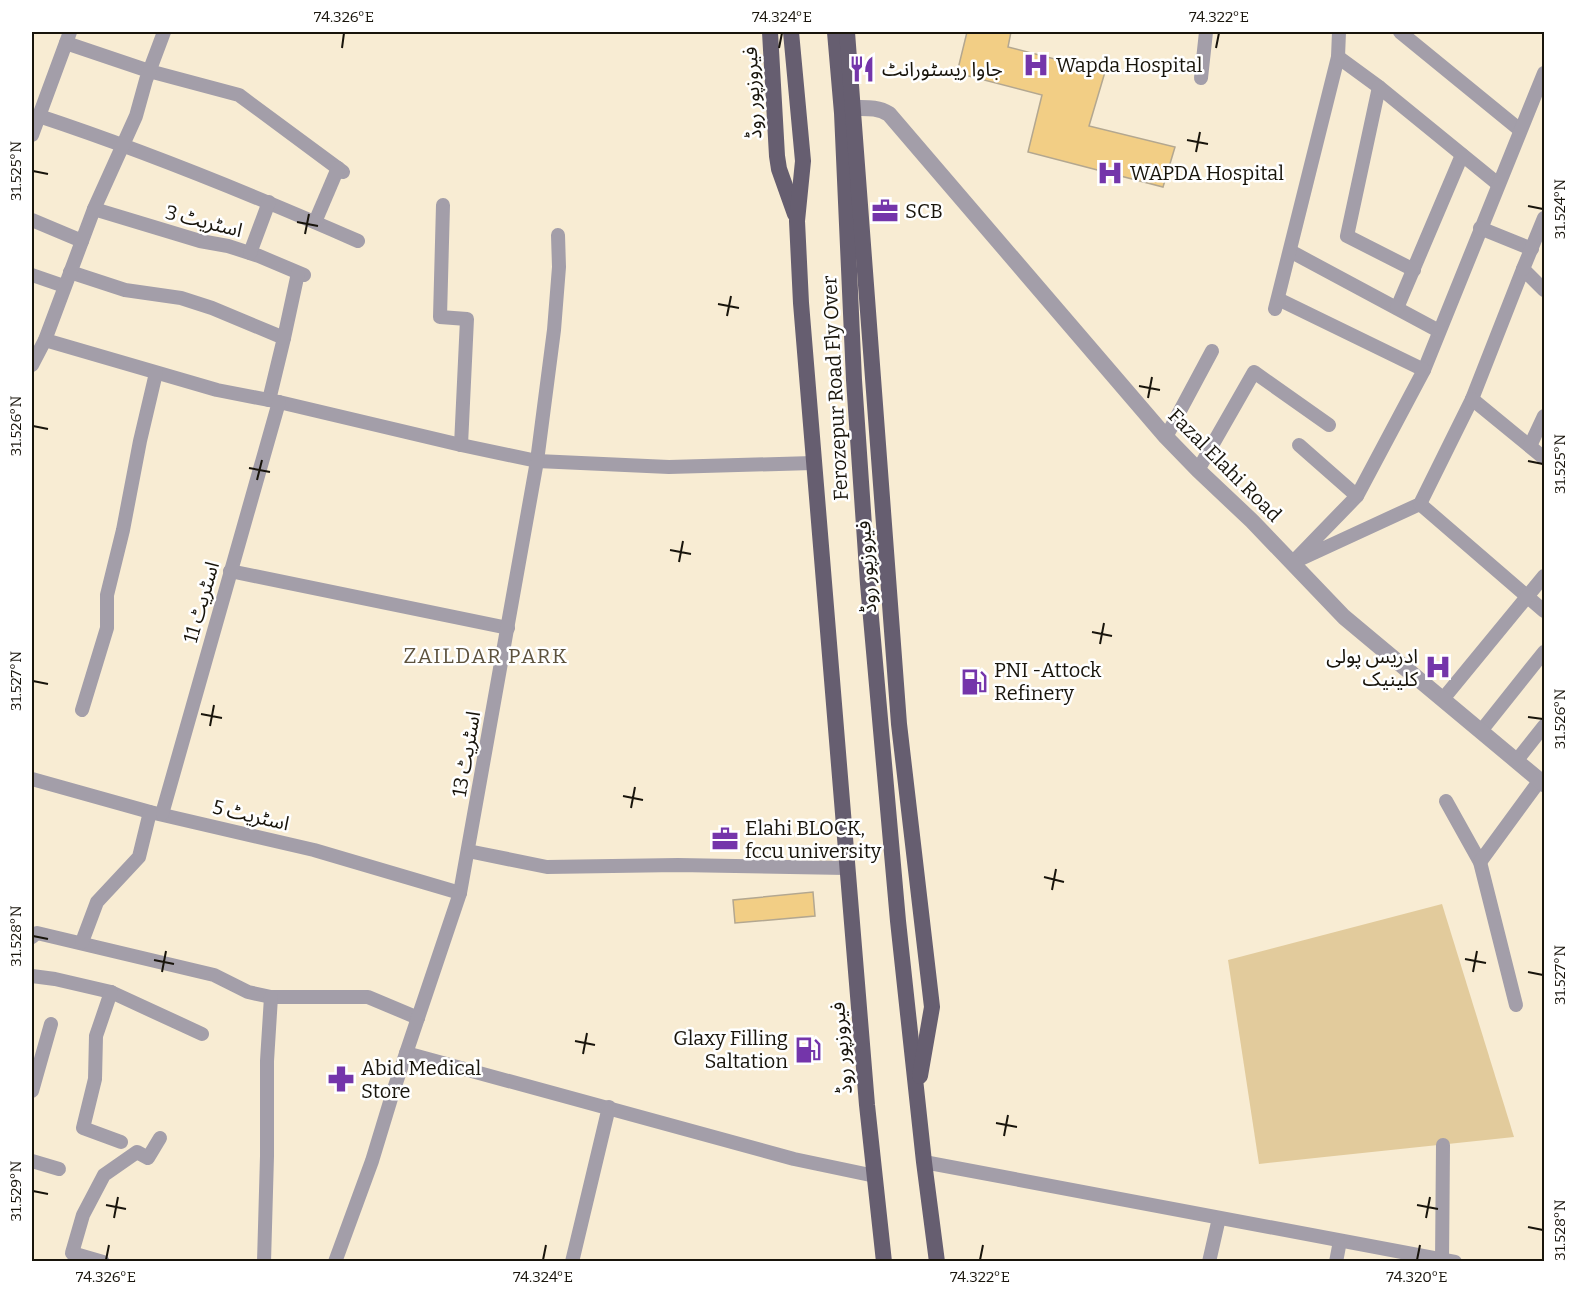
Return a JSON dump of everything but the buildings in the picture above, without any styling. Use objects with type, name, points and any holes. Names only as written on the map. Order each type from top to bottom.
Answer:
[{"type":"main road","name":"فیروزپور روڈ","points":[[770,32],[777,156],[779,169],[797,221]]},
{"type":"main road","name":"فیروزپور روڈ","points":[[792,32],[803,161],[797,221],[801,303],[846,868],[884,1262]]},
{"type":"main road","name":"Ferozepur Road Fly Over","points":[[835,32],[843,135],[868,584],[898,921]]},
{"type":"main road","name":"فیروزپور روڈ","points":[[847,32],[899,724],[932,1007],[917,1098]]},
{"type":"main road","name":"فیروزپور روڈ","points":[[898,921],[937,1262]]},
{"type":"street","points":[[32,365],[45,340],[93,210],[136,116],[149,70],[164,32]]},
{"type":"street","points":[[1201,78],[1206,32]]},
{"type":"street","points":[[1339,32],[1338,57],[1276,304],[1424,370]]},
{"type":"street","points":[[1400,32],[1520,130]]},
{"type":"street","points":[[32,135],[68,37],[149,70],[239,95],[341,170],[315,222]]},
{"type":"street","points":[[1338,57],[1380,87],[1498,184]]},
{"type":"street","points":[[1292,563],[1357,496],[1424,370],[1545,73]]},
{"type":"street","points":[[1380,87],[1347,236],[1414,270]]},
{"type":"street","name":"Fazal Elahi Road","points":[[854,108],[882,109],[889,114],[1166,437],[1344,617],[1542,782]]},
{"type":"street","points":[[39,116],[123,144],[269,202],[358,241]]},
{"type":"street","points":[[1398,308],[1462,155]]},
{"type":"street","points":[[250,253],[269,202]]},
{"type":"street","points":[[443,205],[440,317],[467,319],[461,446]]},
{"type":"street","name":"اسٹریٹ 3","points":[[93,210],[200,242],[228,246],[301,274]]},
{"type":"street","points":[[1292,563],[1419,504],[1472,399],[1545,218]]},
{"type":"street","points":[[32,220],[81,241]]},
{"type":"street","points":[[1480,228],[1532,249]]},
{"type":"street","name":"اسٹریٹ 13","points":[[335,1262],[372,1161],[460,893],[537,460],[554,330],[559,267],[558,235]]},
{"type":"street","points":[[1290,251],[1439,331]]},
{"type":"street","points":[[1523,269],[1545,290]]},
{"type":"street","points":[[70,272],[125,290],[181,298],[212,308],[284,338]]},
{"type":"street","name":"اسٹریٹ 11","points":[[82,942],[97,902],[139,857],[156,813],[230,571],[274,401],[284,338],[301,274]]},
{"type":"street","points":[[32,275],[64,286]]},
{"type":"street","points":[[45,340],[217,390],[274,401],[461,446],[537,460],[669,467],[813,463]]},
{"type":"street","points":[[1166,437],[1212,351]]},
{"type":"street","points":[[1198,470],[1254,372],[1329,425]]},
{"type":"street","points":[[81,710],[106,628],[107,595],[156,373]]},
{"type":"street","points":[[1472,399],[1545,458]]},
{"type":"street","points":[[1530,446],[1545,417]]},
{"type":"street","points":[[1299,445],[1357,496]]},
{"type":"street","points":[[1419,504],[1545,611]]},
{"type":"street","points":[[230,571],[508,628]]},
{"type":"street","points":[[1443,699],[1545,576]]},
{"type":"street","points":[[1481,730],[1545,652]]},
{"type":"street","points":[[1517,760],[1545,726]]},
{"type":"street","name":"اسٹریٹ 5","points":[[32,779],[156,813],[314,850],[460,893]]},
{"type":"street","points":[[1480,862],[1542,782]]},
{"type":"street","points":[[1446,801],[1480,862],[1516,1005]]},
{"type":"street","points":[[468,851],[547,867],[678,865],[846,868]]},
{"type":"street","points":[[32,937],[38,933],[82,942],[214,975],[248,992],[271,997],[368,997],[418,1018]]},
{"type":"street","points":[[32,976],[56,979],[111,992],[202,1034]]},
{"type":"street","points":[[111,992],[96,1036],[95,1079],[83,1128],[121,1142]]},
{"type":"street","points":[[264,1262],[267,1061],[271,997]]},
{"type":"street","points":[[32,1091],[51,1024]]},
{"type":"street","points":[[406,1053],[794,1159],[875,1176]]},
{"type":"street","points":[[572,1262],[609,1107]]},
{"type":"street","points":[[103,1262],[72,1253],[83,1215],[104,1175],[137,1152],[148,1158],[160,1138]]},
{"type":"street","points":[[924,1162],[1447,1261],[1443,1145]]},
{"type":"street","points":[[32,1161],[59,1168]]},
{"type":"street","points":[[1209,1262],[1219,1218]]},
{"type":"street","points":[[1336,1262],[1340,1241]]},
{"type":"shaded area","points":[[1442,904],[1514,1137],[1259,1164],[1228,960]]},
{"type":"place","name":"Wapda Hospital","points":[[1036,65]]},
{"type":"place","name":"جاوا ریسٹورانٹ","points":[[862,69]]},
{"type":"place","name":"WAPDA Hospital","points":[[1110,173]]},
{"type":"place","name":"SCB","points":[[885,211]]},
{"type":"place","name":"ادریس پولی کلینیک","points":[[1438,667]]},
{"type":"place","name":"PNI -Attock Refinery","points":[[974,682]]},
{"type":"place","name":"Elahi BLOCK, fccu university","points":[[725,839]]},
{"type":"place","name":"Glaxy Filling Saltation","points":[[808,1050]]},
{"type":"place","name":"Abid Medical Store","points":[[341,1079]]},
{"type":"district","name":"ZAILDAR PARK","points":[[486,656]]}]
